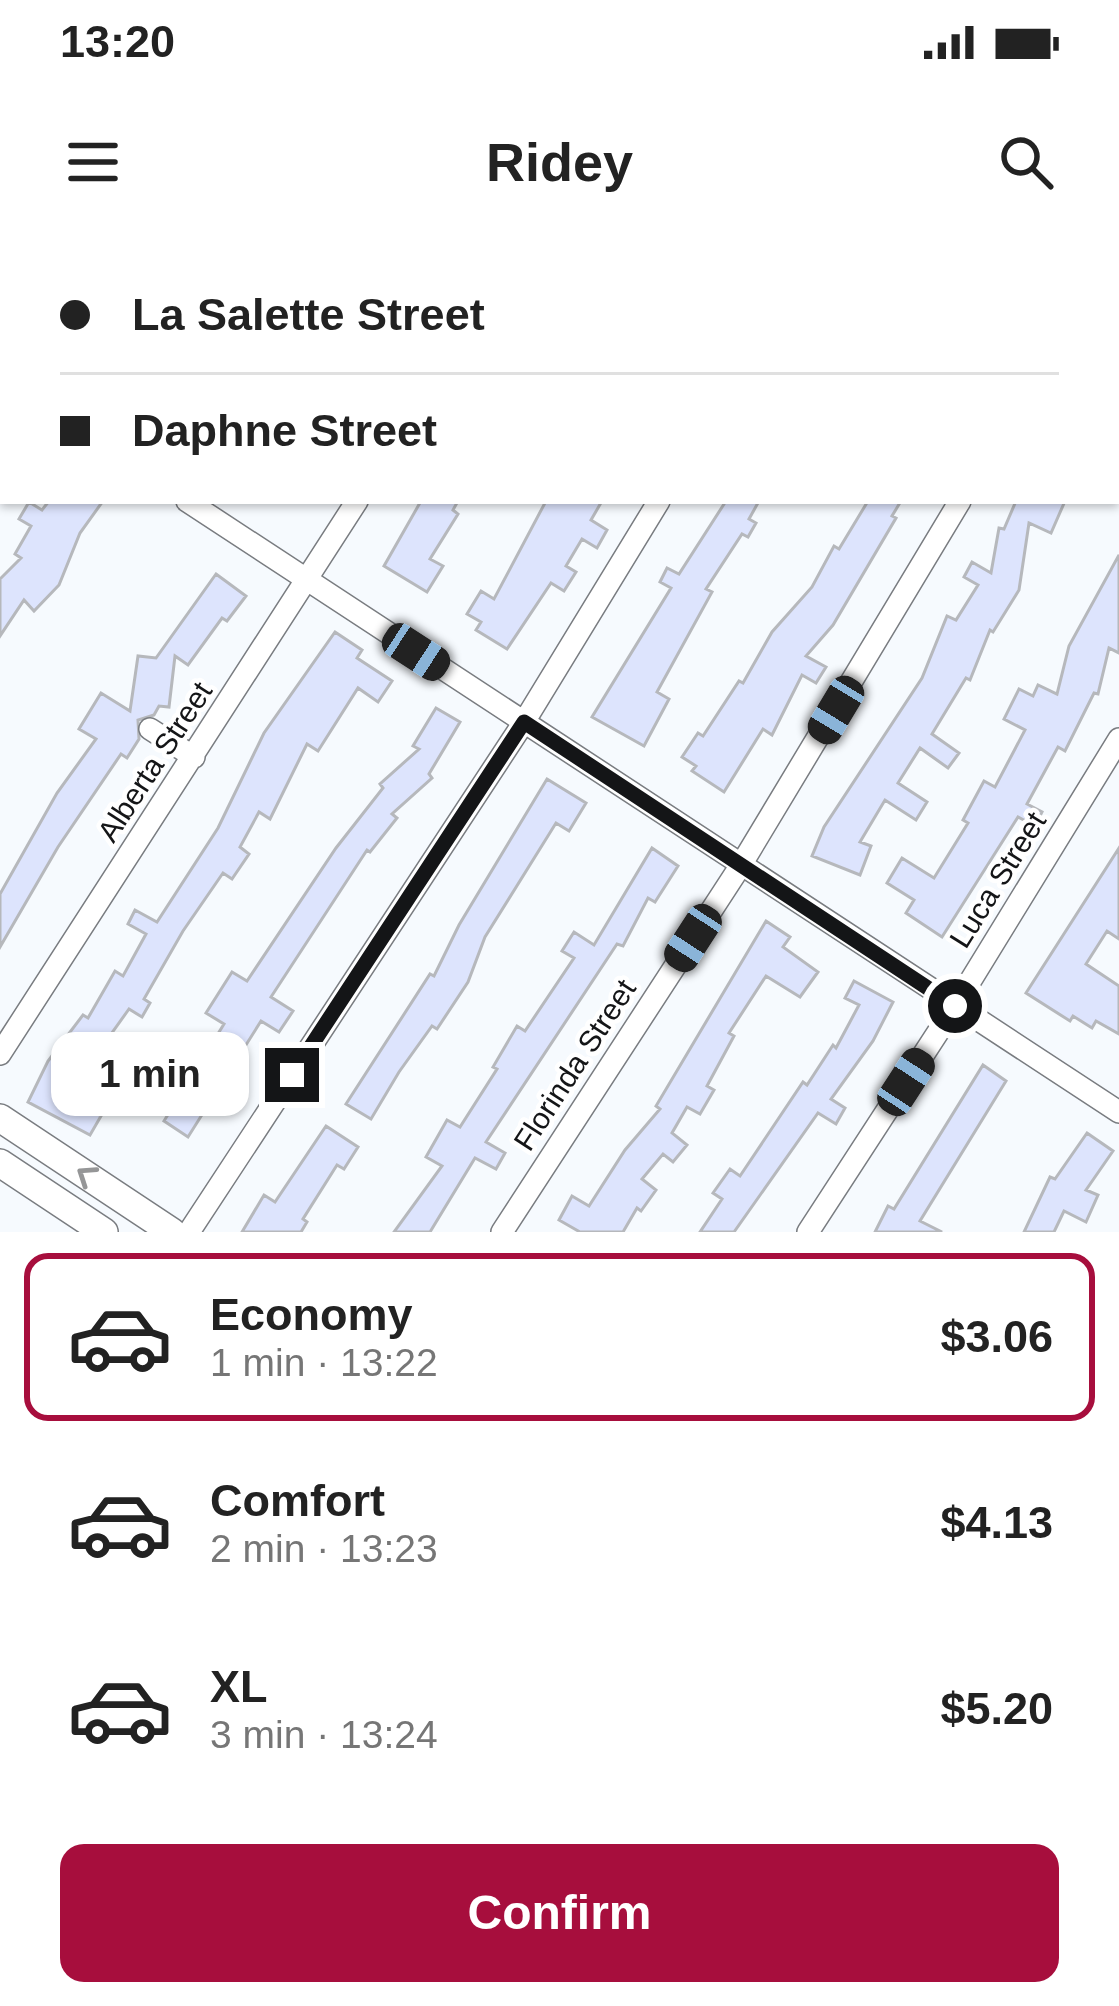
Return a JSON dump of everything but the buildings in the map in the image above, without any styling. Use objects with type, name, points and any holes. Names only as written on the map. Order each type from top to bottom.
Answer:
[{"type":"main road","points":[[0,1118],[172,1232]]},
{"type":"main road","points":[[0,1163],[104,1232]]},
{"type":"street","points":[[191,504],[1119,1112]]},
{"type":"street","name":"Alberta Street","points":[[0,1054],[308,584],[355,504]]},
{"type":"street","points":[[189,1232],[524,722],[657,504]]},
{"type":"street","name":"Florinda Street","points":[[502,1232],[741,865],[958,504]]},
{"type":"street","points":[[151,730],[194,757]]},
{"type":"street","name":"Luca Street","points":[[808,1232],[955,1006],[1119,739]]},
{"type":"route","points":[[292,1075],[524,722],[955,1006]]}]
